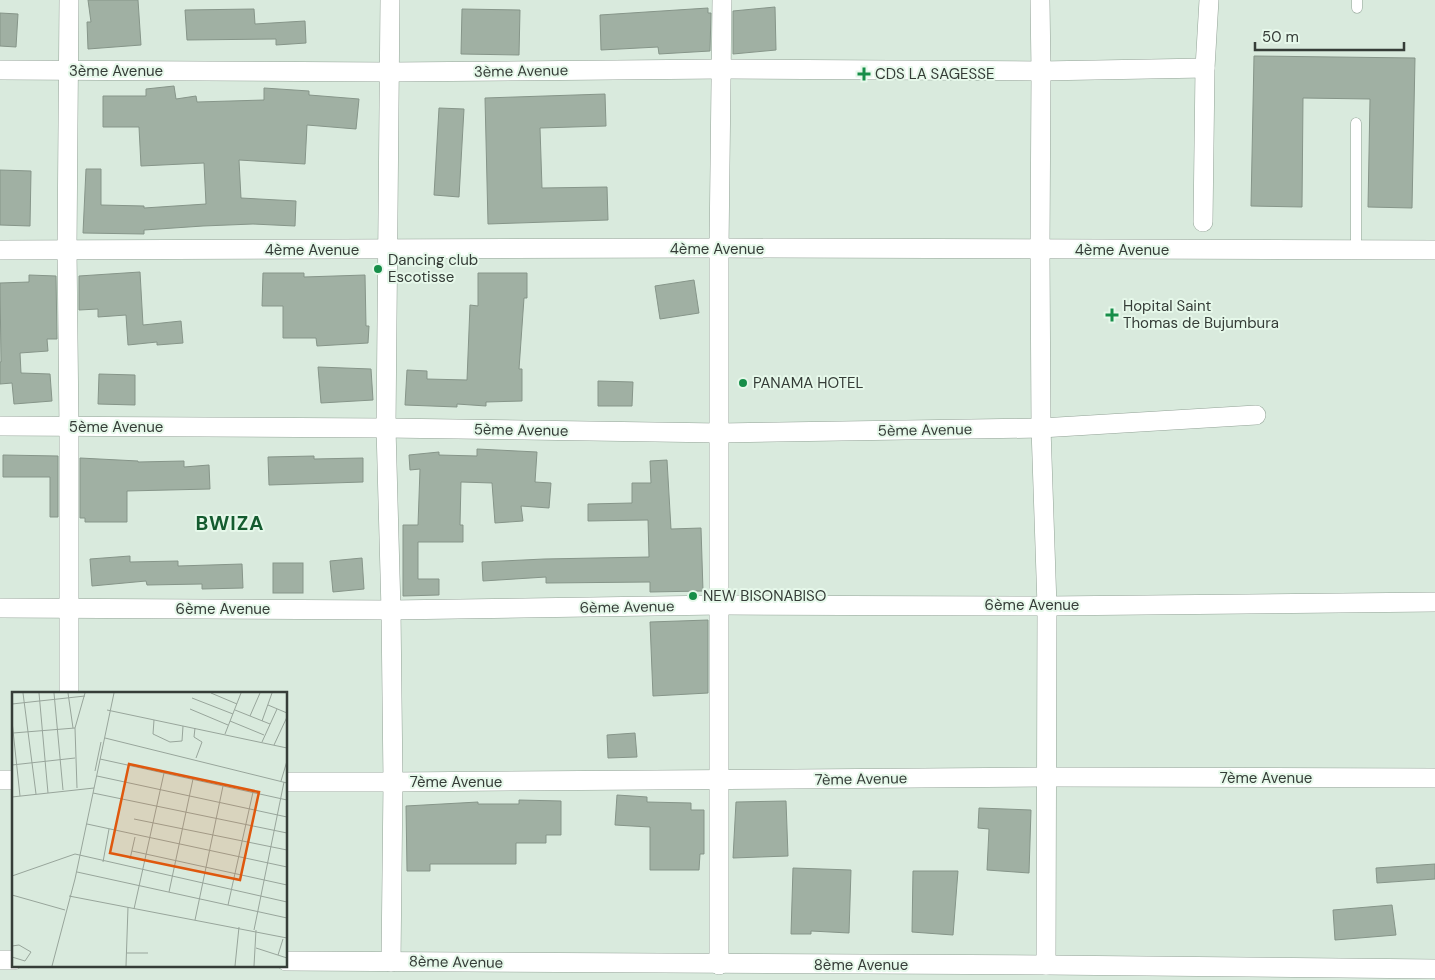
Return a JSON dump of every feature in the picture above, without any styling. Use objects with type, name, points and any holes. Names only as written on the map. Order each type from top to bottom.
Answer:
[{"type":"street","points":[[69,0],[67,249],[70,427],[69,692]]},
{"type":"street","points":[[390,0],[386,428],[393,782],[391,962]]},
{"type":"street","points":[[719,965],[719,248],[722,0]]},
{"type":"street","points":[[1040,0],[1042,71],[1041,428],[1047,606],[1045,777],[1046,965]]},
{"type":"street","points":[[1203,222],[1208,0]]},
{"type":"street","name":"3ème Avenue","points":[[0,70],[390,72],[722,69],[1042,71],[1205,68]]},
{"type":"street","name":"4ème Avenue","points":[[0,250],[719,248],[1435,250]]},
{"type":"street","name":"5ème Avenue","points":[[0,426],[386,428],[720,433],[1041,428],[1256,415]]},
{"type":"street","name":"6ème Avenue","points":[[0,608],[391,610],[1435,602]]},
{"type":"street","name":"7ème Avenue","points":[[288,782],[1045,777],[1435,778]]},
{"type":"street","name":"8ème Avenue","points":[[288,962],[1046,965],[1435,970]]},
{"type":"lane","points":[[1356,123],[1356,250]]},
{"type":"building","points":[[88,0],[138,0],[141,45],[88,49],[87,22],[91,22]]},
{"type":"building","points":[[775,7],[776,50],[733,54],[733,11]]},
{"type":"building","points":[[708,8],[708,13],[711,13],[710,51],[659,54],[658,47],[601,50],[600,15]]},
{"type":"building","points":[[254,9],[255,24],[305,21],[306,43],[276,45],[276,39],[187,40],[185,10]]},
{"type":"building","points":[[462,9],[520,10],[519,55],[461,54]]},
{"type":"building","points":[[0,13],[18,14],[16,47],[0,46]]},
{"type":"building","points":[[1254,56],[1415,58],[1412,208],[1368,207],[1370,99],[1303,98],[1302,207],[1251,206]]},
{"type":"building","points":[[174,86],[176,99],[196,96],[197,102],[264,100],[264,88],[309,91],[309,95],[359,99],[356,129],[307,125],[305,164],[239,160],[241,198],[296,201],[295,226],[253,224],[144,230],[144,234],[83,233],[86,169],[101,169],[101,205],[144,206],[144,208],[206,204],[204,163],[141,166],[139,127],[103,127],[103,96],[146,96],[146,89]]},
{"type":"building","points":[[605,94],[606,126],[540,128],[542,188],[607,187],[608,220],[488,224],[485,98]]},
{"type":"building","points":[[439,108],[464,109],[459,197],[434,195]]},
{"type":"building","points":[[0,170],[31,171],[30,226],[0,225]]},
{"type":"building","points":[[140,272],[143,325],[181,321],[183,343],[157,345],[157,342],[128,345],[126,315],[98,317],[98,309],[79,310],[79,276]]},
{"type":"building","points":[[263,273],[304,273],[304,277],[365,275],[366,326],[369,326],[368,343],[317,346],[316,338],[283,338],[283,306],[262,306]]},
{"type":"building","points":[[478,273],[527,273],[527,298],[524,298],[519,369],[522,369],[522,401],[486,402],[486,406],[457,404],[457,407],[405,405],[407,370],[427,371],[427,379],[467,380],[470,305],[478,306]]},
{"type":"building","points":[[29,275],[56,276],[57,339],[47,339],[48,351],[20,353],[21,373],[50,374],[52,401],[14,404],[12,383],[0,384],[0,283],[29,282]]},
{"type":"building","points":[[694,280],[699,313],[660,319],[655,286]]},
{"type":"building","points":[[318,367],[371,369],[373,400],[321,403]]},
{"type":"building","points":[[99,374],[135,375],[135,405],[98,404]]},
{"type":"building","points":[[598,381],[633,382],[632,406],[598,406]]},
{"type":"building","points":[[477,449],[537,452],[535,482],[551,483],[549,508],[521,506],[523,521],[495,523],[492,483],[461,482],[460,525],[463,525],[463,542],[418,542],[418,579],[439,579],[439,595],[403,596],[403,525],[418,525],[420,469],[410,470],[409,455],[439,452],[439,455],[477,456]]},
{"type":"building","points":[[3,455],[58,456],[58,517],[50,517],[50,477],[3,477]]},
{"type":"building","points":[[314,456],[314,459],[363,458],[363,482],[269,485],[268,457]]},
{"type":"building","points":[[80,458],[138,462],[184,461],[184,467],[209,465],[210,489],[127,491],[127,522],[85,522],[85,518],[80,518]]},
{"type":"building","points":[[667,460],[671,529],[701,528],[703,591],[650,592],[650,582],[546,583],[546,577],[483,581],[482,562],[649,557],[648,520],[588,521],[588,504],[632,503],[632,483],[651,483],[650,461]]},
{"type":"building","points":[[130,556],[130,562],[178,561],[178,566],[242,564],[243,588],[202,589],[202,584],[147,585],[146,581],[92,586],[90,559]]},
{"type":"building","points":[[362,558],[364,589],[333,592],[330,561]]},
{"type":"building","points":[[273,563],[303,563],[303,593],[273,593]]},
{"type":"building","points":[[708,620],[708,693],[653,696],[650,622]]},
{"type":"building","points":[[635,733],[637,757],[608,758],[607,735]]},
{"type":"building","points":[[617,795],[647,797],[647,802],[691,803],[691,810],[704,810],[704,854],[700,854],[699,870],[650,870],[650,827],[615,825]]},
{"type":"building","points":[[519,800],[561,801],[561,835],[546,835],[546,843],[516,843],[516,864],[430,864],[430,871],[407,871],[406,806],[478,802],[478,804],[519,804]]},
{"type":"building","points":[[786,801],[788,856],[733,858],[736,802]]},
{"type":"building","points":[[979,808],[1031,810],[1029,873],[987,870],[989,829],[978,828]]},
{"type":"building","points":[[1435,864],[1435,879],[1377,883],[1376,868]]},
{"type":"building","points":[[793,868],[851,870],[849,933],[811,931],[811,934],[791,934]]},
{"type":"building","points":[[913,871],[958,871],[953,935],[912,932]]},
{"type":"building","points":[[1392,905],[1396,935],[1335,940],[1333,910]]},
{"type":"place","name":"CDS LA SAGESSE","points":[[864,74]]},
{"type":"place","name":"Dancing club Escotisse","points":[[378,269]]},
{"type":"place","name":"Hopital Saint Thomas de Bujumbura","points":[[1112,315]]},
{"type":"place","name":"PANAMA HOTEL","points":[[743,383]]},
{"type":"place","name":"NEW BISONABISO","points":[[693,596]]},
{"type":"district","name":"BWIZA","points":[[230,523]]}]
